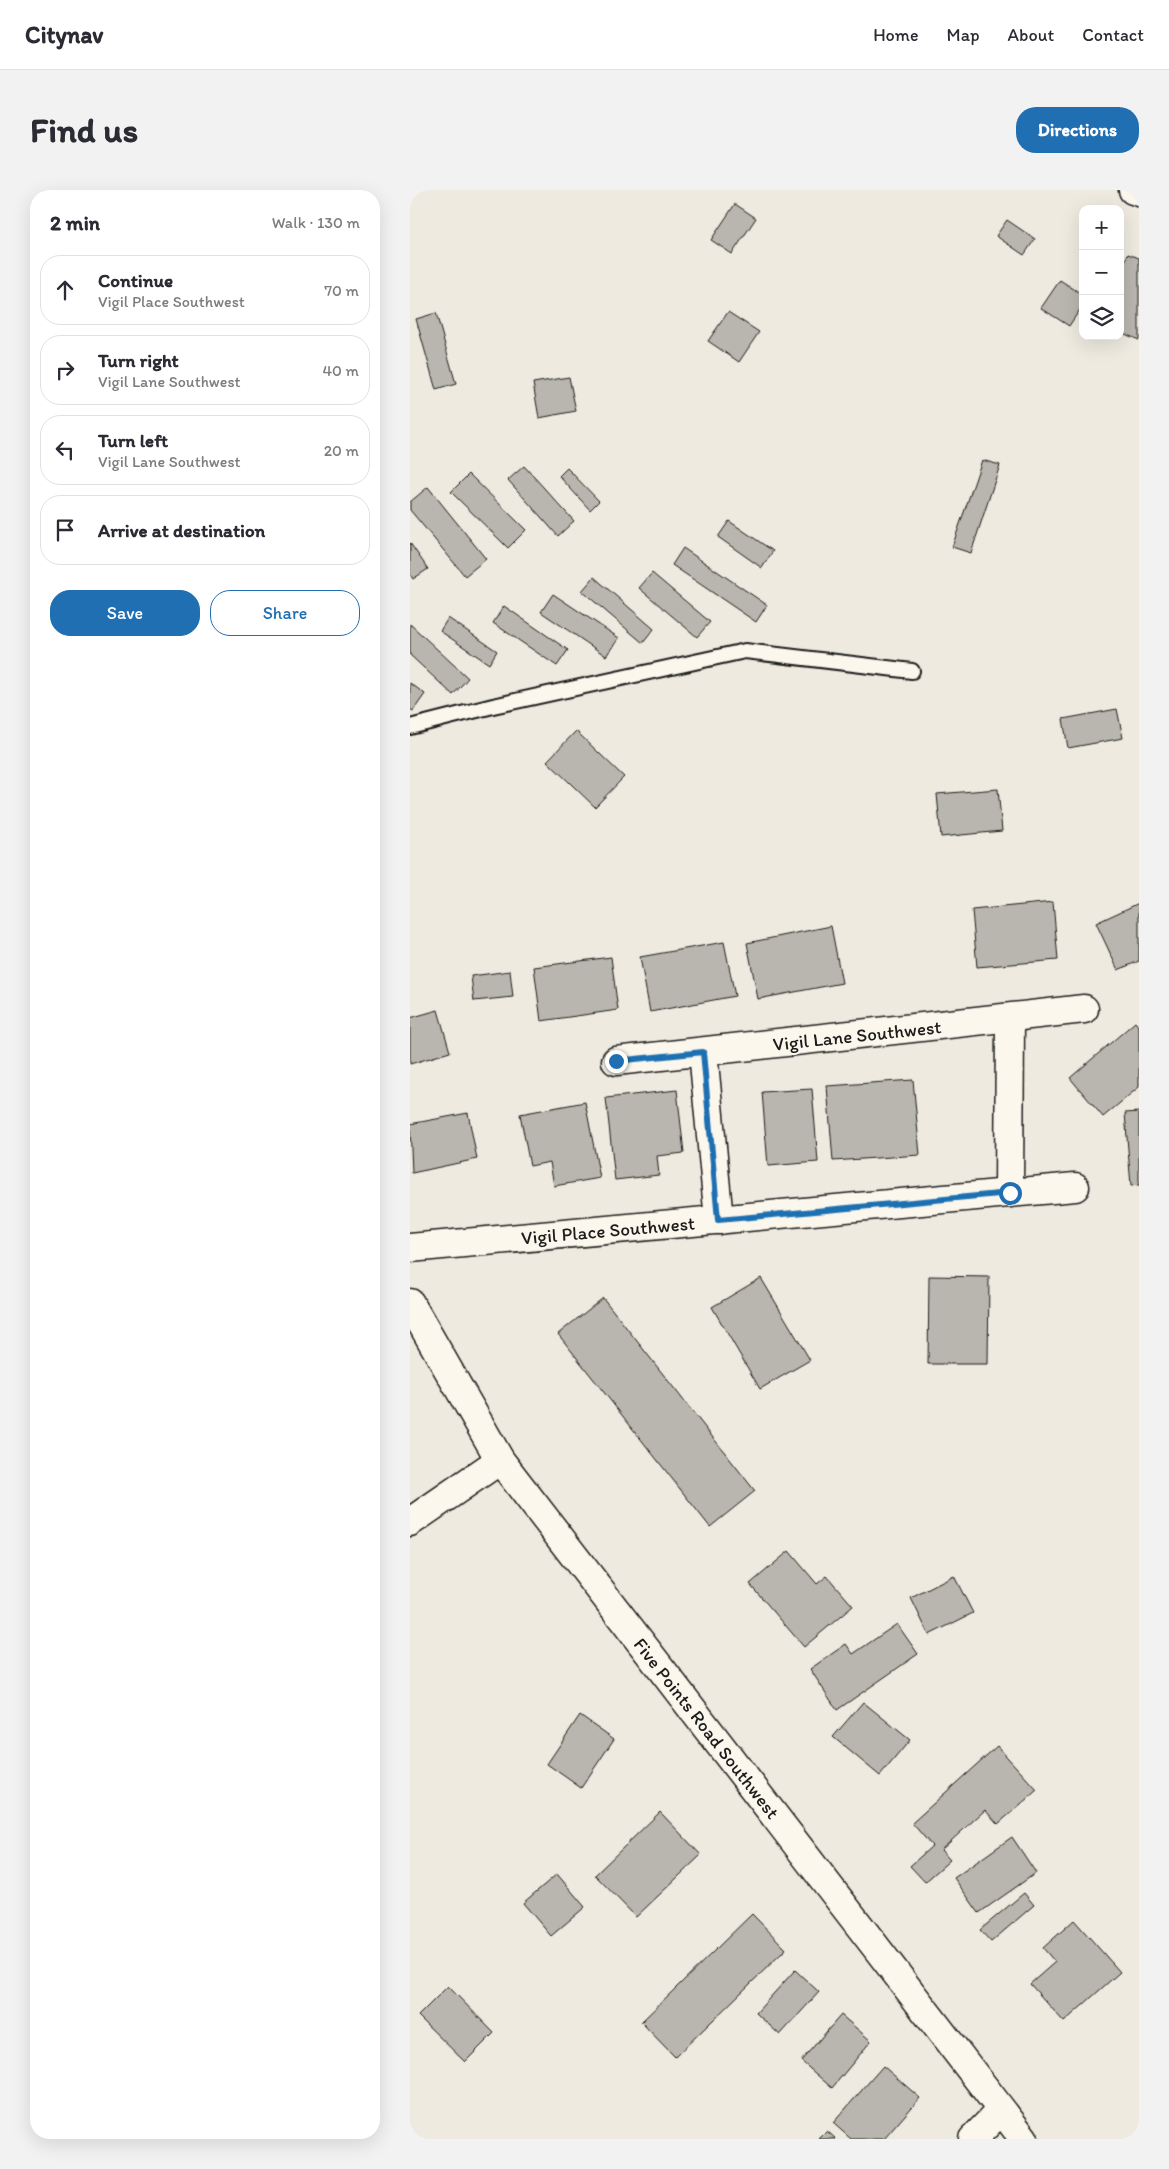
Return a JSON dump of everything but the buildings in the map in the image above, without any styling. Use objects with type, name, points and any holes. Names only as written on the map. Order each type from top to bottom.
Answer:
[{"type":"street","points":[[1134,190],[1139,192]]},
{"type":"street","name":"Vigil Lane Southwest","points":[[616,1061],[1084,1010]]},
{"type":"street","points":[[1010,1018],[1010,1193]]},
{"type":"street","points":[[703,1052],[718,1220]]},
{"type":"street","name":"Vigil Place Southwest","points":[[410,1248],[1075,1187]]},
{"type":"street","name":"Five Points Road Southwest","points":[[410,1303],[500,1460],[1024,2139]]},
{"type":"street","points":[[410,1522],[500,1460]]},
{"type":"street","points":[[973,2139],[1001,2110]]},
{"type":"lane","points":[[410,727],[493,706],[746,651],[912,671]]},
{"type":"route","points":[[616,1061],[703,1052],[718,1220],[1010,1193]]}]
